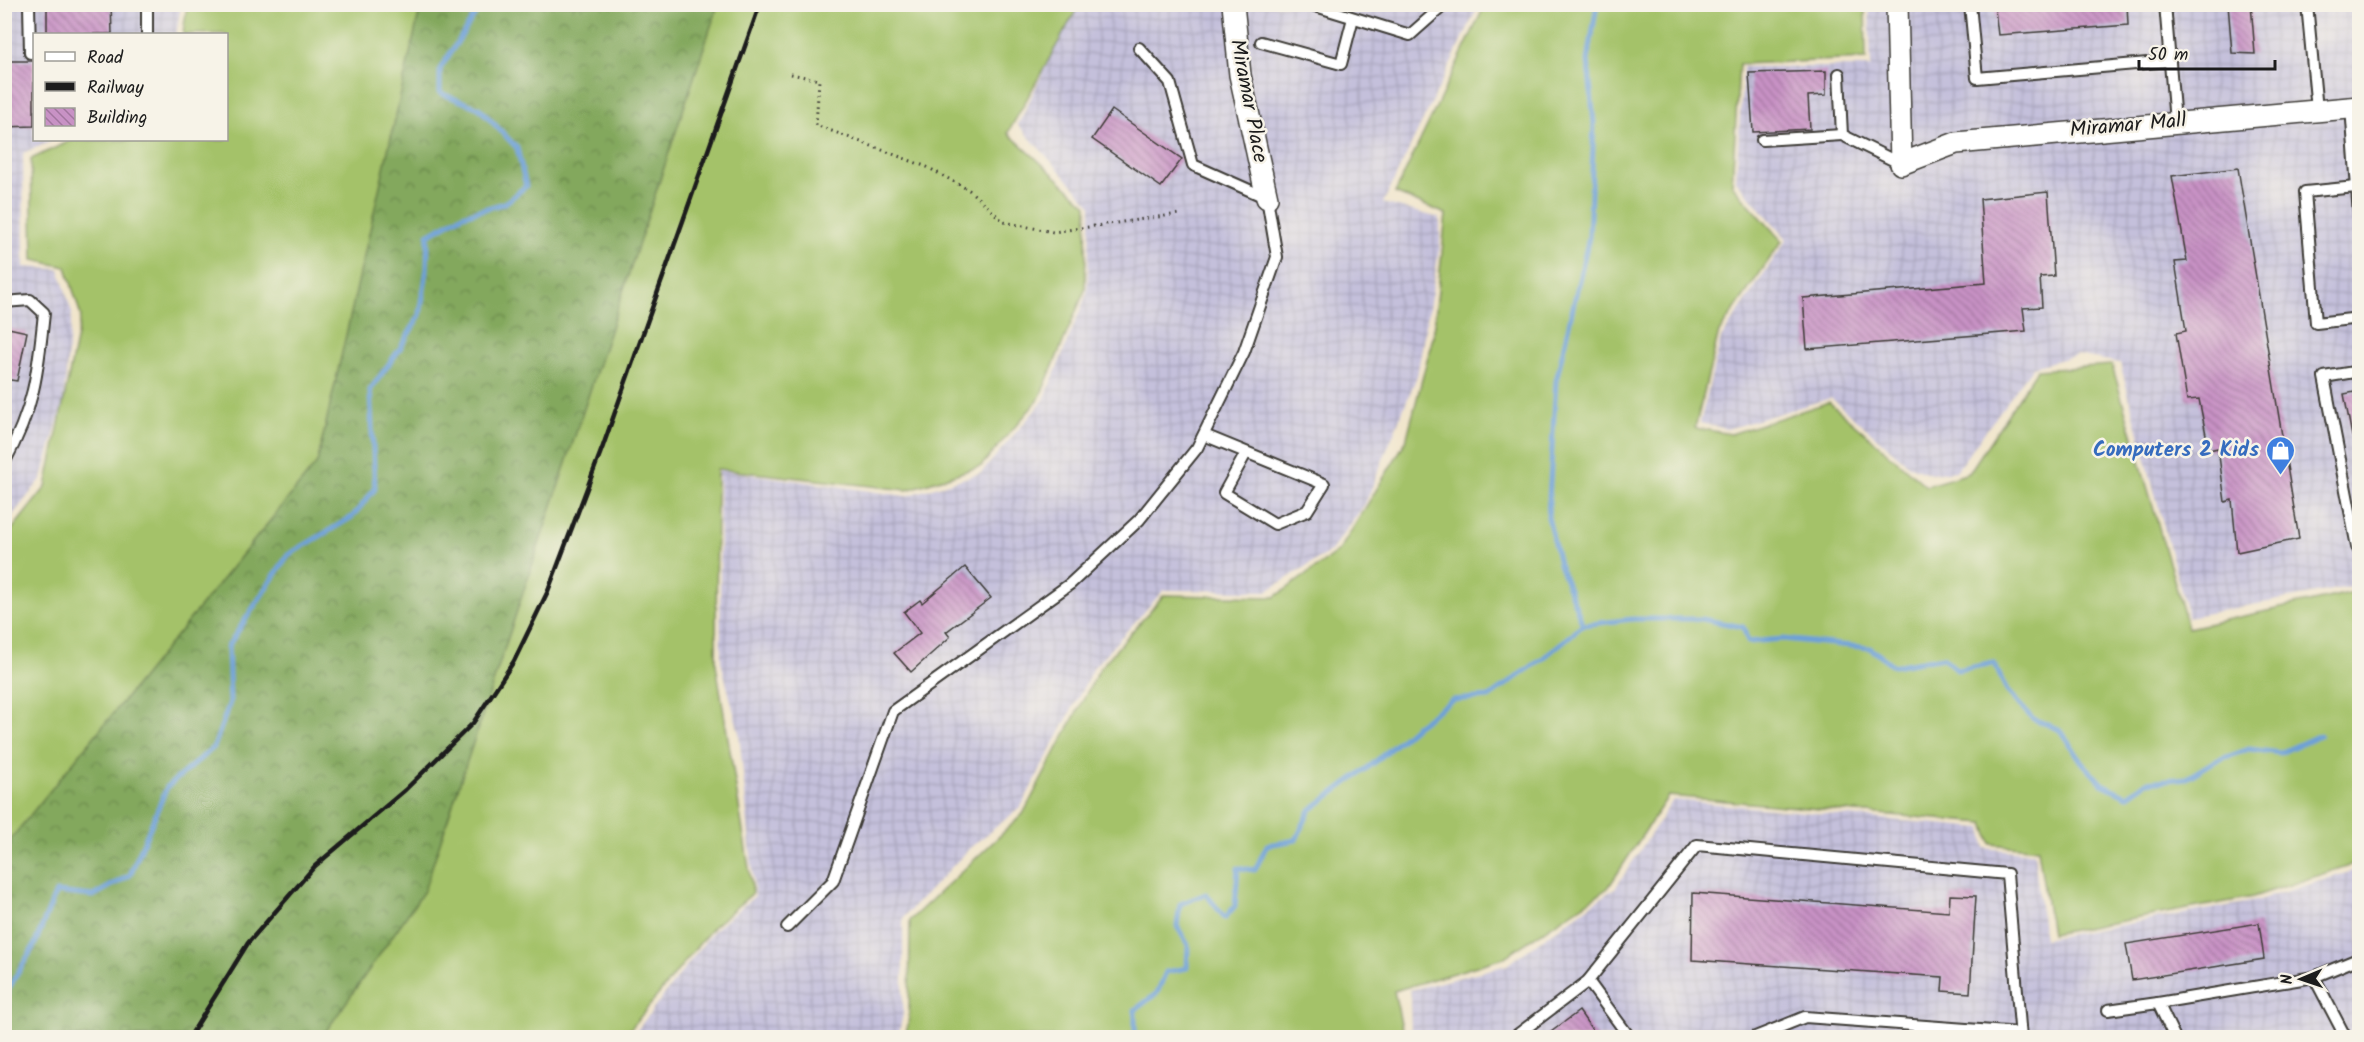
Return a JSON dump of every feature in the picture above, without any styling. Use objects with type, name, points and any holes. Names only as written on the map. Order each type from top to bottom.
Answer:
[{"type":"street","name":"Miramar Place","points":[[1233,4],[1240,75],[1267,198]]},
{"type":"street","points":[[1897,4],[1901,164]]},
{"type":"street","name":"Miramar Mall","points":[[1901,164],[1956,143],[2355,107]]},
{"type":"lane","points":[[29,4],[30,53]]},
{"type":"lane","points":[[147,4],[147,33]]},
{"type":"lane","points":[[1309,4],[1410,34],[1445,4]]},
{"type":"lane","points":[[1970,4],[1977,78],[2170,61]]},
{"type":"lane","points":[[2165,4],[2175,122]]},
{"type":"lane","points":[[2307,4],[2317,110]]},
{"type":"lane","points":[[2358,4],[2360,11]]},
{"type":"lane","points":[[1261,42],[1341,64],[1353,18]]},
{"type":"lane","points":[[787,927],[833,881],[861,796],[893,711],[1070,584],[1139,520],[1204,435],[1244,352],[1277,257],[1267,198],[1193,165],[1170,82],[1139,48]]},
{"type":"lane","points":[[1839,74],[1842,135]]},
{"type":"lane","points":[[2355,107],[2356,187],[2360,229]]},
{"type":"lane","points":[[1762,140],[1842,135],[1901,164]]},
{"type":"lane","points":[[2356,187],[2305,192],[2316,322],[2360,318]]},
{"type":"lane","points":[[4,302],[30,300],[44,313],[37,381],[21,433],[4,463]]},
{"type":"lane","points":[[2357,547],[2324,377],[2360,371]]},
{"type":"lane","points":[[1204,435],[1324,484],[1307,511],[1275,524],[1224,493],[1246,453]]},
{"type":"lane","points":[[1513,1038],[1588,981],[1697,845],[2007,874],[2021,1035],[1804,1017],[1753,1038]]},
{"type":"lane","points":[[2108,1010],[2314,977],[2360,958]]},
{"type":"lane","points":[[2314,977],[2346,1038]]},
{"type":"lane","points":[[1588,981],[1630,1038]]},
{"type":"lane","points":[[2158,1003],[2175,1038]]},
{"type":"path","points":[[791,74],[819,80],[816,125],[927,167],[969,190],[1004,222],[1053,232],[1179,214]]},
{"type":"shaded area","points":[[5,5],[181,5],[176,33],[33,33],[33,141],[51,141],[23,153],[24,267],[59,269],[72,313],[63,402],[42,478],[5,525]]},
{"type":"shaded area","points":[[1079,5],[1479,5],[1383,203],[1440,218],[1440,246],[1417,376],[1365,504],[1331,551],[1267,591],[1164,590],[1094,667],[1021,807],[971,847],[903,918],[903,1014],[898,1037],[631,1038],[714,930],[755,896],[739,733],[721,662],[719,470],[906,496],[981,473],[1044,400],[1087,293],[1091,205],[1018,125],[1063,30]]},
{"type":"shaded area","points":[[1869,5],[2359,5],[2359,585],[2188,617],[2120,363],[2077,355],[2033,367],[1956,471],[1931,474],[1910,466],[1831,398],[1727,429],[1700,423],[1721,338],[1787,239],[1736,181],[1743,67],[1871,67]]},
{"type":"shaded area","points":[[1673,800],[1982,828],[1985,848],[2034,853],[2044,939],[2255,901],[2359,869],[2359,1037],[1411,1037],[1410,990],[1507,965],[1616,887]]},
{"type":"green space","points":[[187,5],[1079,5],[1008,133],[1087,205],[1085,290],[1039,399],[981,466],[907,490],[717,469],[716,664],[753,893],[713,927],[624,1037],[5,1038],[5,538],[46,487],[81,316],[66,267],[33,260],[31,159],[70,141],[228,141],[228,33],[183,33]]},
{"type":"green space","points":[[421,5],[718,5],[424,891],[322,1037],[5,1037],[5,846],[317,463]]},
{"type":"green space","points":[[1485,5],[1865,5],[1866,59],[1739,64],[1732,185],[1782,241],[1719,332],[1695,428],[1731,434],[1829,402],[1926,486],[1969,473],[2037,370],[2112,365],[2188,628],[2359,591],[2359,862],[2253,897],[2051,934],[2038,849],[1991,844],[1984,823],[1668,796],[1608,888],[1503,958],[1394,991],[1404,1037],[905,1037],[909,1020],[910,920],[1023,814],[1100,668],[1164,595],[1275,597],[1339,551],[1406,441],[1433,337],[1446,214],[1395,193]]},
{"type":"building","points":[[47,4],[111,4],[112,33],[47,33]]},
{"type":"building","points":[[2014,4],[2127,4],[2128,25],[1998,35],[1995,9],[2014,8]]},
{"type":"building","points":[[2228,4],[2251,4],[2255,54],[2232,53]]},
{"type":"building","points":[[4,61],[33,61],[33,126],[4,127]]},
{"type":"building","points":[[1826,71],[1826,95],[1808,96],[1810,129],[1753,132],[1749,73]]},
{"type":"building","points":[[1112,110],[1182,159],[1161,187],[1092,139]]},
{"type":"building","points":[[2238,168],[2299,539],[2237,552],[2232,500],[2225,502],[2218,448],[2209,450],[2199,399],[2187,400],[2176,333],[2186,331],[2175,262],[2187,261],[2172,176]]},
{"type":"building","points":[[2048,192],[2054,276],[2040,277],[2042,307],[2023,308],[2026,331],[1807,349],[1803,298],[1986,283],[1980,199]]},
{"type":"building","points":[[4,327],[27,332],[17,381],[4,379]]},
{"type":"building","points":[[2360,391],[2360,436],[2352,436],[2344,394]]},
{"type":"building","points":[[965,567],[991,598],[946,632],[950,637],[911,672],[894,653],[920,633],[904,612],[920,600],[922,603]]},
{"type":"building","points":[[1693,893],[1949,912],[1950,895],[1976,896],[1970,993],[1942,991],[1943,977],[1692,960]]},
{"type":"building","points":[[2259,923],[2264,959],[2132,980],[2126,944]]},
{"type":"building","points":[[1579,1011],[1598,1038],[1543,1038]]},
{"type":"waterway","points":[[6,1038],[7,991],[34,946],[56,892],[93,896],[130,875],[167,787],[214,747],[230,702],[228,646],[288,555],[352,517],[375,489],[370,390],[399,350],[420,315],[427,269],[428,235],[463,215],[505,203],[526,186],[517,148],[479,108],[440,93],[440,69],[482,4]]},
{"type":"waterway","points":[[1583,625],[1559,564],[1548,517],[1556,381],[1589,237],[1594,124],[1588,60],[1597,4]]},
{"type":"waterway","points":[[1135,1038],[1135,1010],[1157,993],[1166,972],[1187,968],[1188,945],[1177,926],[1180,904],[1206,894],[1225,918],[1235,906],[1238,868],[1255,870],[1267,845],[1296,840],[1310,810],[1374,763],[1416,726],[1452,700],[1489,697],[1542,659],[1583,625],[1632,619],[1702,619],[1743,627],[1748,642],[1783,639],[1870,648],[1894,666],[1943,657],[1957,670],[1994,663],[2007,691],[2032,718],[2060,730],[2082,762],[2102,784],[2127,796],[2147,782],[2187,778],[2215,761],[2249,749],[2280,753],[2320,735]]},
{"type":"railway","points":[[189,1038],[248,943],[315,866],[405,790],[473,723],[514,661],[548,591],[603,446],[760,4]]},
{"type":"place","name":"Computers 2 Kids","points":[[2280,476]]}]
